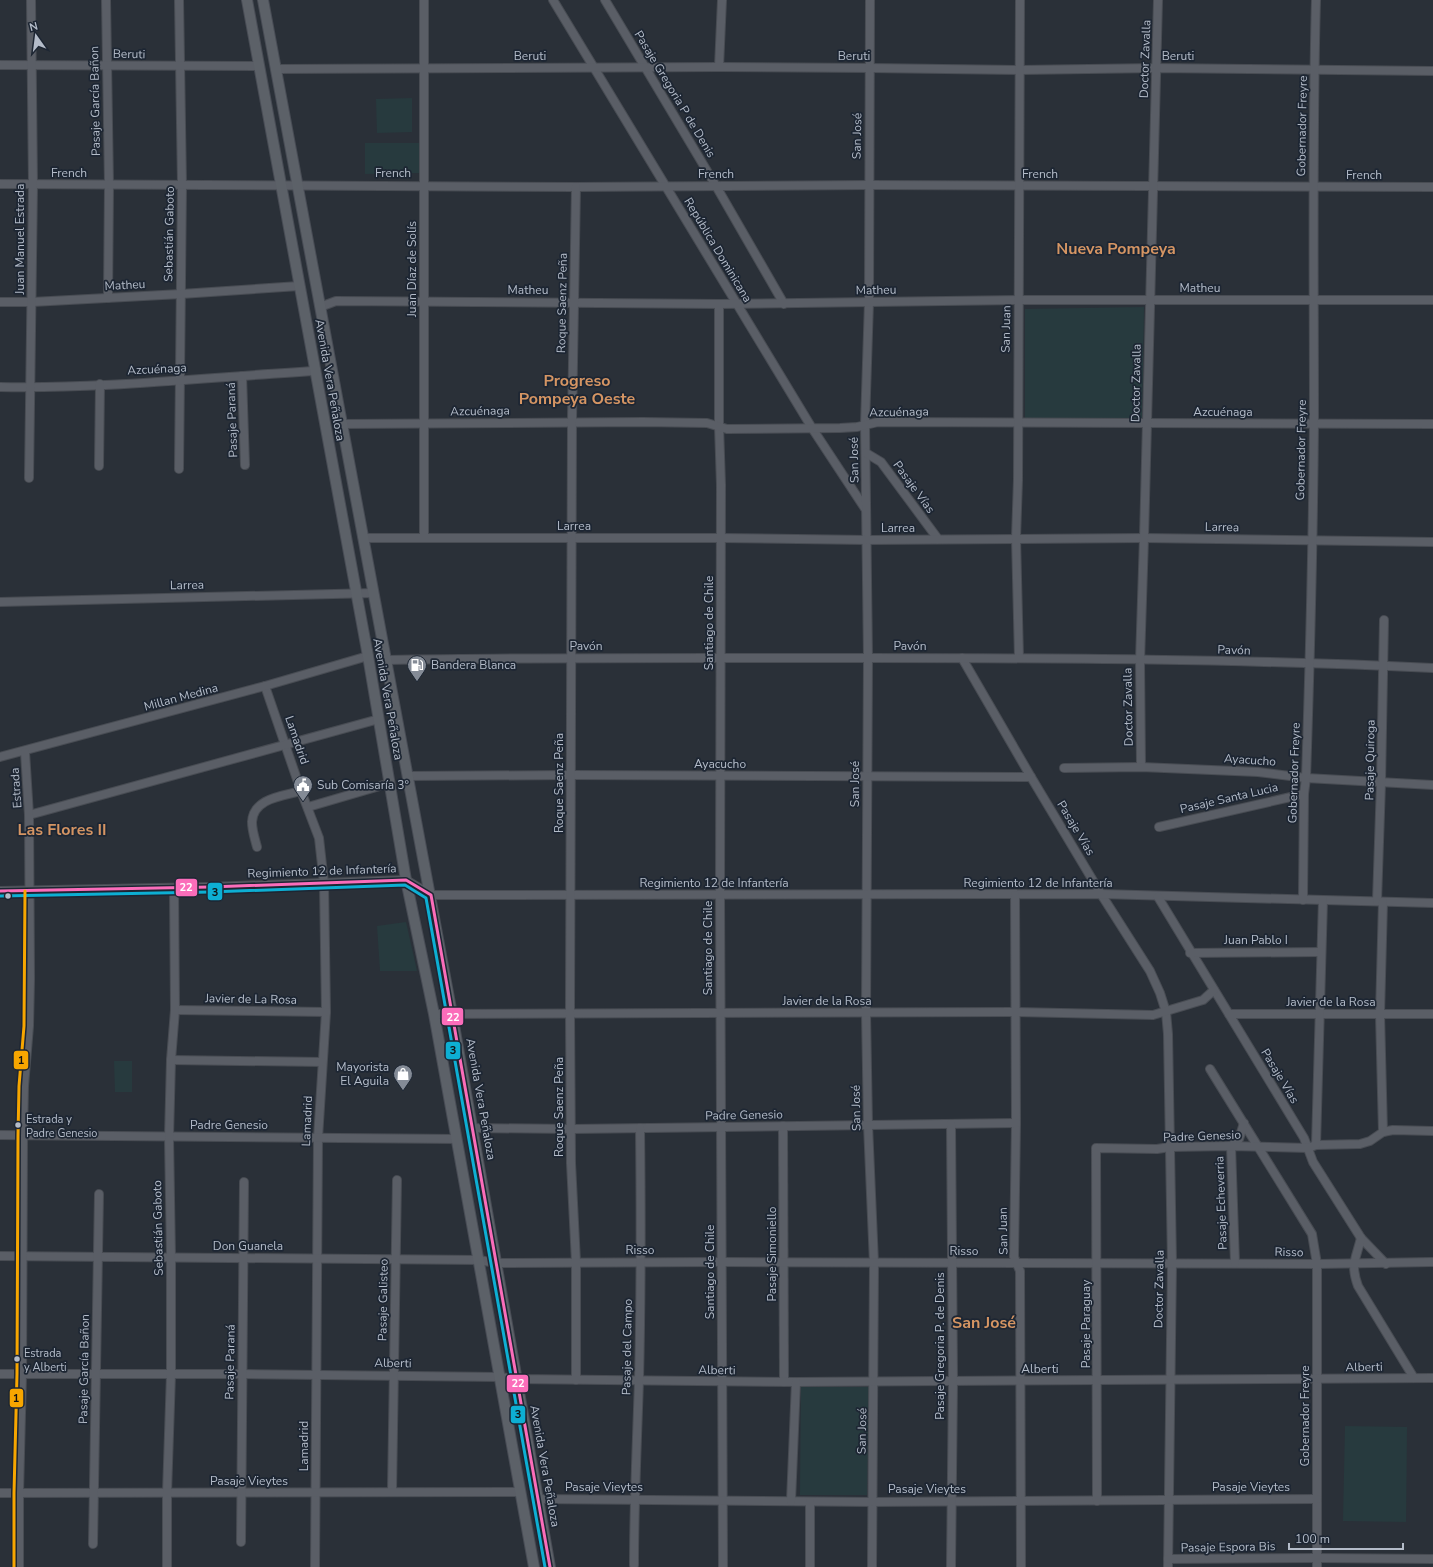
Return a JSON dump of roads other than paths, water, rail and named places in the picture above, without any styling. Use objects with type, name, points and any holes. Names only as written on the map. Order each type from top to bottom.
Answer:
[{"type":"main road","name":"Avenida Vera Peñaloza","points":[[247,0],[368,656],[406,880],[434,1014],[534,1567]]},
{"type":"main road","name":"Avenida Vera Peñaloza","points":[[263,0],[431,895],[550,1567]]},
{"type":"street","name":"Juan Manuel Estrada","points":[[29,478],[33,185],[30,0]]},
{"type":"street","name":"Pasaje García Bañon","points":[[106,0],[109,185],[108,298]]},
{"type":"street","name":"Sebastián Gaboto","points":[[179,0],[182,185],[179,469]]},
{"type":"street","name":"Juan Díaz de Solís","points":[[424,0],[424,538]]},
{"type":"street","name":"República Dominicana","points":[[553,0],[812,428],[867,511]]},
{"type":"street","name":"Pasaje Gregoria P de Denis","points":[[605,0],[716,186],[784,304]]},
{"type":"street","points":[[719,68],[722,0]]},
{"type":"street","name":"San José","points":[[870,0],[869,302],[866,424],[868,658],[866,1013],[868,1126],[874,1263],[872,1567]]},
{"type":"street","name":"San Juan","points":[[1018,658],[1016,538],[1018,480],[1017,423],[1020,186],[1020,0]]},
{"type":"street","name":"Doctor Zavalla","points":[[1141,767],[1140,660],[1158,0]]},
{"type":"street","name":"Gobernador Freyre","points":[[1303,900],[1304,794],[1306,778],[1310,664],[1314,424],[1313,187],[1316,0]]},
{"type":"street","name":"Beruti","points":[[0,65],[181,67],[259,66]]},
{"type":"street","name":"Beruti","points":[[276,69],[870,68],[1020,70],[1156,68],[1433,71]]},
{"type":"street","name":"French","points":[[0,184],[1433,187]]},
{"type":"street","name":"Roque Saenz Peña","points":[[576,186],[572,421],[570,1013],[572,1129],[571,1163],[576,1262],[576,1380]]},
{"type":"street","name":"Matheu","points":[[0,302],[108,298],[299,286]]},
{"type":"street","name":"Matheu","points":[[320,307],[336,302],[784,304],[1018,300],[1433,300]]},
{"type":"street","name":"Santiago de Chile","points":[[719,304],[719,426],[721,485],[720,1013],[723,1567]]},
{"type":"street","name":"Azcuénaga","points":[[0,387],[31,388],[315,371]]},
{"type":"street","name":"Pasaje Paraná","points":[[242,376],[245,465]]},
{"type":"street","points":[[99,466],[100,384]]},
{"type":"street","name":"Azcuénaga","points":[[342,424],[572,421],[708,423],[727,429],[857,427],[878,422],[1433,424]]},
{"type":"street","name":"Pasaje Vías","points":[[866,454],[881,462],[938,539]]},
{"type":"street","name":"Larrea","points":[[364,538],[721,538],[867,540],[1144,538],[1433,542]]},
{"type":"street","name":"Larrea","points":[[0,602],[374,593]]},
{"type":"street","name":"Pasaje Quiroga","points":[[1383,1132],[1380,1014],[1380,902],[1384,620]]},
{"type":"street","name":"Millan Medina","points":[[0,757],[25,752],[368,656]]},
{"type":"street","name":"Pavón","points":[[387,660],[572,658],[1018,658],[1384,665],[1433,668]]},
{"type":"street","name":"Pasaje Vías","points":[[962,658],[1101,894],[1150,971],[1160,992],[1166,1012]]},
{"type":"street","name":"Lamadrid","points":[[265,686],[301,791],[320,838],[324,883],[326,1012],[318,1138],[315,1567]]},
{"type":"street","points":[[30,815],[379,720]]},
{"type":"street","name":"Estrada","points":[[19,1567],[22,1374],[22,1136],[29,1026],[30,891],[30,815],[25,752]]},
{"type":"street","name":"Ayacucho","points":[[1064,768],[1141,767],[1258,772],[1306,778],[1381,784],[1433,785]]},
{"type":"street","name":"Ayacucho","points":[[408,776],[571,775],[1031,777]]},
{"type":"street","points":[[308,807],[390,783]]},
{"type":"street","points":[[257,847],[252,821],[256,810],[266,800],[301,791]]},
{"type":"street","name":"Pasaje Santa Lucia","points":[[1159,826],[1304,794]]},
{"type":"street","name":"Regimiento 12 de Infantería","points":[[0,891],[174,888],[406,880],[431,895],[1101,894],[1158,897],[1433,903]]},
{"type":"street","name":"Sebastián Gaboto","points":[[167,1567],[167,1493],[171,1374],[169,1137],[171,1060],[175,1010],[174,888]]},
{"type":"street","name":"San Juan","points":[[1015,894],[1016,1123],[1014,1257],[1020,1270],[1021,1567]]},
{"type":"street","name":"Pasaje Vías","points":[[1158,897],[1190,953],[1229,1014],[1304,1138],[1313,1162],[1361,1238],[1386,1264]]},
{"type":"street","points":[[1316,1145],[1323,900]]},
{"type":"street","name":"Juan Pablo I","points":[[1190,953],[1321,952]]},
{"type":"street","name":"Javier de la Rosa","points":[[434,1014],[1016,1012],[1153,1015],[1203,1000],[1214,990]]},
{"type":"street","name":"Javier de La Rosa","points":[[175,1010],[326,1012]]},
{"type":"street","name":"Doctor Zavalla","points":[[1166,1012],[1168,1034],[1172,1263],[1168,1563]]},
{"type":"street","name":"Javier de la Rosa","points":[[1229,1014],[1433,1014]]},
{"type":"street","points":[[171,1060],[322,1062]]},
{"type":"street","points":[[1210,1069],[1312,1234],[1317,1264]]},
{"type":"street","name":"Padre Genesio","points":[[472,1128],[572,1129],[1016,1123]]},
{"type":"street","name":"Pasaje Echeverria","points":[[1235,1263],[1231,1146],[1239,1139],[1244,1123]]},
{"type":"street","name":"Pasaje Gregoria P. de Denis","points":[[951,1124],[953,1381],[951,1567]]},
{"type":"street","name":"Pasaje Simoniello","points":[[783,1126],[785,1262],[784,1382]]},
{"type":"street","name":"Pasaje del Campo","points":[[634,1565],[634,1499],[639,1380],[641,1262],[640,1128]]},
{"type":"street","points":[[1308,1148],[1316,1145],[1360,1144],[1370,1142],[1383,1132],[1393,1130],[1433,1131]]},
{"type":"street","name":"Padre Genesio","points":[[0,1136],[457,1140]]},
{"type":"street","name":"Padre Genesio","points":[[1096,1148],[1157,1149],[1170,1147],[1231,1146],[1308,1148]]},
{"type":"street","name":"Pasaje Paraguay","points":[[1096,1148],[1098,1263],[1098,1500]]},
{"type":"street","name":"Pasaje Galisteo","points":[[392,1492],[397,1180]]},
{"type":"street","name":"Pasaje Paraná","points":[[241,1542],[244,1182]]},
{"type":"street","name":"Pasaje García Bañon","points":[[93,1544],[99,1194]]},
{"type":"street","points":[[1361,1238],[1353,1264],[1358,1286],[1414,1378]]},
{"type":"street","name":"Don Guanela","points":[[0,1256],[479,1260],[496,1263]]},
{"type":"street","name":"Risso","points":[[496,1263],[785,1262],[1016,1264],[1386,1264],[1433,1262]]},
{"type":"street","name":"Gobernador Freyre","points":[[1317,1264],[1317,1567]]},
{"type":"street","name":"Alberti","points":[[0,1374],[316,1374],[722,1382],[1317,1380],[1433,1378]]},
{"type":"street","points":[[791,1501],[796,1382]]},
{"type":"street","name":"Pasaje Vieytes","points":[[0,1493],[521,1492]]},
{"type":"street","name":"Pasaje Vieytes","points":[[538,1499],[810,1502],[1317,1499]]},
{"type":"street","points":[[810,1502],[810,1567]]},
{"type":"street","name":"Pasaje Espora Bis","points":[[1168,1563],[1317,1558],[1433,1560]]},
{"type":"place","name":"Bandera Blanca","points":[[417,682]]},
{"type":"place","name":"Sub Comisaría 3°","points":[[303,802]]},
{"type":"place","name":"Mayorista El Aguila","points":[[403,1091]]},
{"type":"place","name":"Estrada y Padre Genesio","points":[[18,1125]]},
{"type":"place","name":"Estrada y Alberti","points":[[17,1359]]},
{"type":"district","name":"Nueva Pompeya","points":[[1116,249]]},
{"type":"district","name":"Progreso Pompeya Oeste","points":[[577,390]]},
{"type":"district","name":"Las Flores II","points":[[62,830]]},
{"type":"district","name":"San José","points":[[984,1323]]}]
